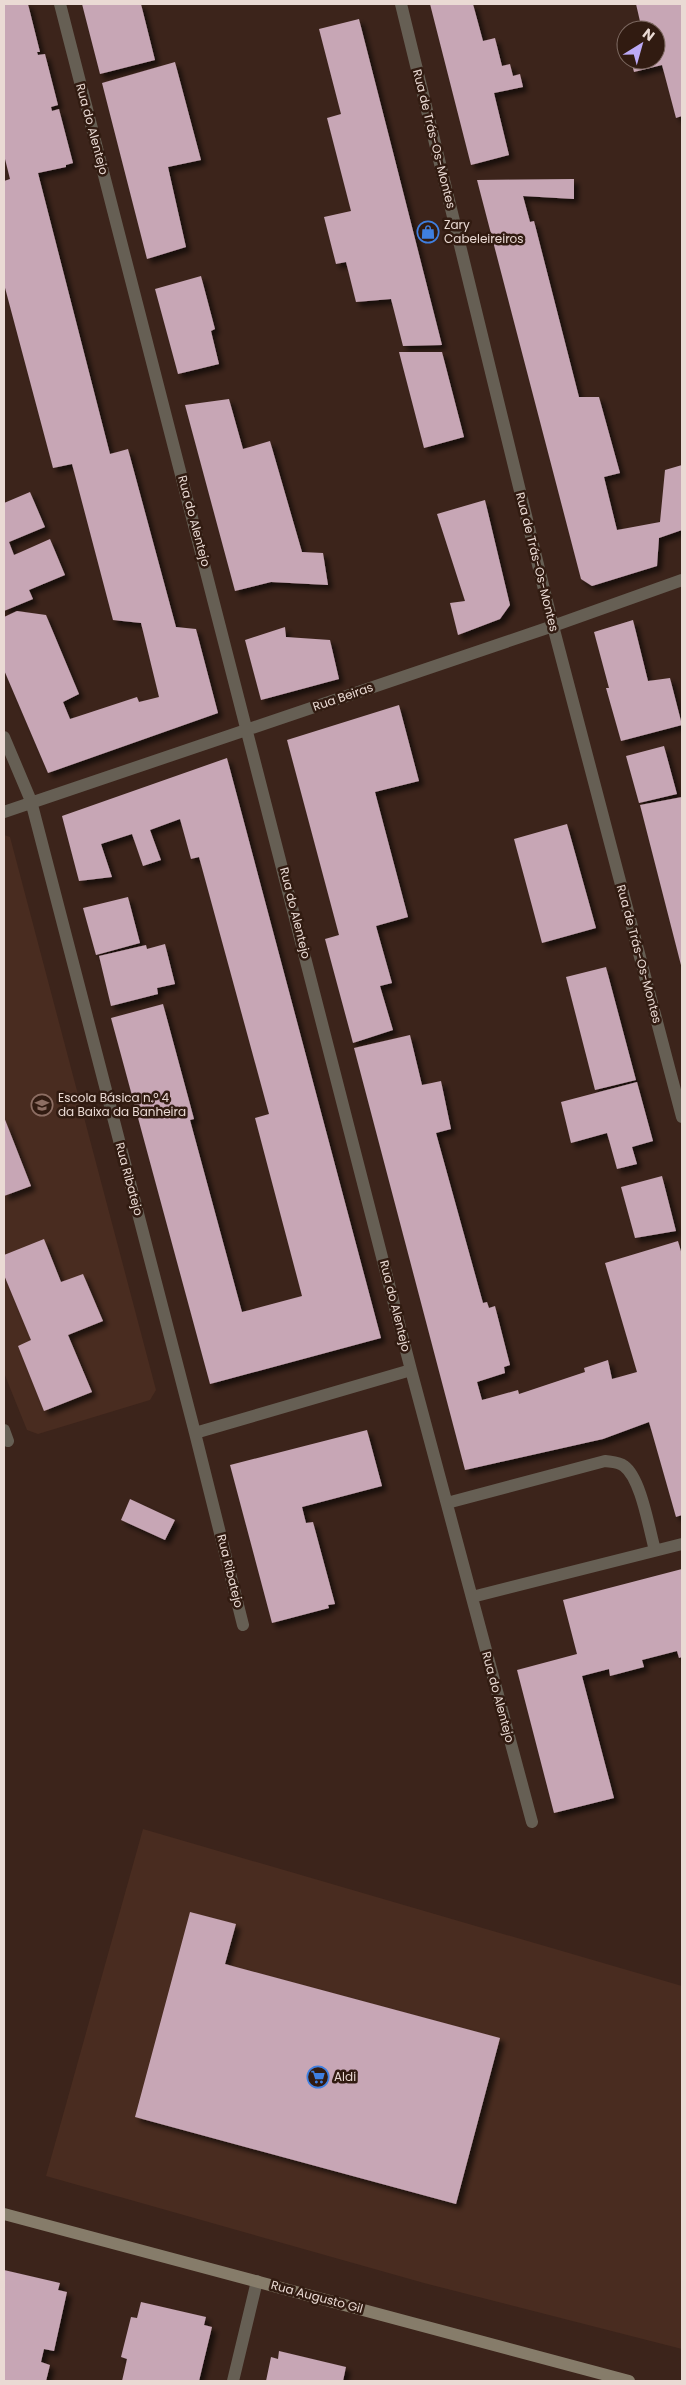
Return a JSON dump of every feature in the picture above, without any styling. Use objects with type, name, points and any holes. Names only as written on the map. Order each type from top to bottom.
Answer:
[{"type":"main road","name":"Rua Augusto Gil","points":[[4,2214],[629,2381]]},
{"type":"street","name":"Rua do Alentejo","points":[[60,4],[248,729],[411,1370],[532,1822]]},
{"type":"street","name":"Rua de Trás-Os-Montes","points":[[401,4],[553,626],[682,1117]]},
{"type":"street","name":"Rua Beiras","points":[[4,812],[31,801],[553,626],[682,580]]},
{"type":"street","name":"Rua Ribatejo","points":[[4,737],[31,801],[243,1625]]},
{"type":"street","points":[[195,1433],[411,1370]]},
{"type":"street","points":[[447,1503],[605,1461],[615,1462],[623,1465],[635,1482],[655,1550]]},
{"type":"street","points":[[472,1597],[682,1544]]},
{"type":"street","points":[[233,2381],[257,2281]]},
{"type":"shaded area","name":"Escola Básica n.º 4 da Baixa da Banheira","points":[[4,835],[10,837],[156,1390],[150,1400],[38,1434],[27,1430],[4,1373]]},
{"type":"shaded area","points":[[143,1829],[682,1986],[682,2349],[424,2283],[46,2176]]},
{"type":"building","points":[[4,4],[28,4],[40,52],[37,52],[38,55],[45,54],[58,105],[51,107],[52,111],[59,109],[73,163],[66,165],[66,167],[38,173],[110,454],[128,449],[176,627],[196,629],[218,713],[48,773],[4,670],[4,617],[17,611],[46,615],[79,694],[63,702],[70,719],[137,697],[139,702],[159,697],[141,623],[113,620],[72,464],[53,468],[4,284],[4,181],[10,179],[4,155]]},
{"type":"building","points":[[82,4],[141,4],[155,60],[100,74]]},
{"type":"building","points":[[430,4],[473,4],[483,41],[495,38],[502,66],[510,64],[513,76],[520,74],[523,87],[494,93],[509,155],[471,165]]},
{"type":"building","points":[[636,4],[682,4],[682,116],[676,118],[663,70],[666,70],[666,20],[640,20]]},
{"type":"building","points":[[359,19],[442,345],[403,346],[391,299],[356,302],[346,262],[336,264],[324,217],[351,211],[327,118],[341,114],[319,29]]},
{"type":"building","points":[[175,62],[201,160],[168,167],[186,247],[147,259],[102,83]]},
{"type":"building","points":[[574,179],[574,199],[523,196],[530,222],[534,221],[579,397],[599,397],[620,473],[604,477],[617,530],[660,522],[665,470],[682,465],[682,530],[659,538],[657,566],[592,586],[581,579],[477,180]]},
{"type":"building","points":[[201,276],[215,329],[211,331],[219,364],[178,374],[155,289]]},
{"type":"building","points":[[399,352],[442,352],[464,437],[424,448]]},
{"type":"building","points":[[229,399],[243,449],[270,441],[302,552],[323,553],[328,585],[271,582],[235,591],[185,405]]},
{"type":"building","points":[[30,492],[45,527],[9,542],[14,555],[50,539],[65,575],[29,590],[33,599],[4,611],[4,503]]},
{"type":"building","points":[[485,500],[510,605],[500,619],[458,635],[450,603],[465,601],[437,514]]},
{"type":"building","points":[[633,620],[648,681],[670,678],[682,725],[621,741],[606,688],[609,688],[594,632]]},
{"type":"building","points":[[285,627],[286,637],[330,640],[339,679],[261,700],[245,640]]},
{"type":"building","points":[[399,705],[419,781],[375,792],[408,917],[376,926],[392,983],[380,986],[393,1030],[353,1043],[325,939],[339,935],[287,740]]},
{"type":"building","points":[[664,746],[677,794],[639,803],[626,756]]},
{"type":"building","points":[[227,758],[381,1338],[210,1384],[111,1018],[163,1004],[194,1119],[190,1120],[242,1312],[302,1296],[255,1118],[269,1114],[199,857],[191,859],[180,819],[150,830],[161,860],[143,866],[132,834],[101,844],[112,877],[79,881],[62,816]]},
{"type":"building","points":[[682,797],[682,969],[640,805]]},
{"type":"building","points":[[567,824],[596,928],[542,943],[514,839]]},
{"type":"building","points":[[128,897],[140,943],[96,955],[83,908]]},
{"type":"building","points":[[165,944],[175,984],[157,988],[158,994],[111,1006],[99,956],[146,945],[147,949]]},
{"type":"building","points":[[606,967],[636,1080],[595,1090],[566,977]]},
{"type":"building","points":[[410,1035],[422,1085],[441,1081],[451,1129],[436,1133],[483,1303],[487,1302],[489,1308],[495,1306],[510,1365],[504,1367],[505,1373],[477,1382],[482,1400],[518,1390],[519,1394],[585,1372],[584,1368],[608,1360],[612,1379],[637,1372],[605,1263],[678,1241],[682,1255],[682,1515],[676,1517],[649,1422],[603,1439],[465,1470],[354,1048]]},
{"type":"building","points":[[637,1082],[653,1141],[632,1147],[637,1164],[617,1169],[607,1133],[571,1143],[561,1102]]},
{"type":"building","points":[[4,1117],[31,1186],[4,1196]]},
{"type":"building","points":[[662,1176],[676,1231],[635,1238],[621,1187]]},
{"type":"building","points":[[44,1239],[61,1282],[83,1274],[103,1321],[68,1335],[92,1392],[44,1411],[18,1346],[31,1340],[4,1275],[4,1255]]},
{"type":"building","points":[[367,1430],[382,1486],[302,1507],[306,1523],[313,1522],[335,1604],[328,1605],[329,1608],[272,1623],[230,1465]]},
{"type":"building","points":[[130,1499],[175,1520],[165,1540],[121,1520]]},
{"type":"building","points":[[682,1569],[682,1657],[679,1658],[677,1651],[642,1660],[644,1667],[610,1676],[609,1669],[582,1676],[614,1798],[554,1813],[517,1670],[577,1654],[563,1600]]},
{"type":"building","name":"Aldi","points":[[190,1912],[236,1924],[225,1964],[500,2038],[456,2204],[135,2117]]},
{"type":"building","points":[[4,2270],[60,2283],[58,2290],[67,2292],[54,2351],[44,2349],[41,2362],[50,2365],[46,2381],[4,2381]]},
{"type":"building","points":[[141,2302],[206,2317],[204,2325],[212,2327],[199,2381],[122,2381],[127,2359],[121,2357],[131,2317],[137,2318]]},
{"type":"building","points":[[279,2351],[346,2367],[343,2381],[266,2381],[271,2357],[278,2359]]},
{"type":"place","name":"Zary Cabeleireiros","points":[[428,232]]},
{"type":"place","name":"Escola Básica n.º 4 da Baixa da Banheira","points":[[42,1105]]},
{"type":"place","name":"Aldi","points":[[318,2077]]}]
